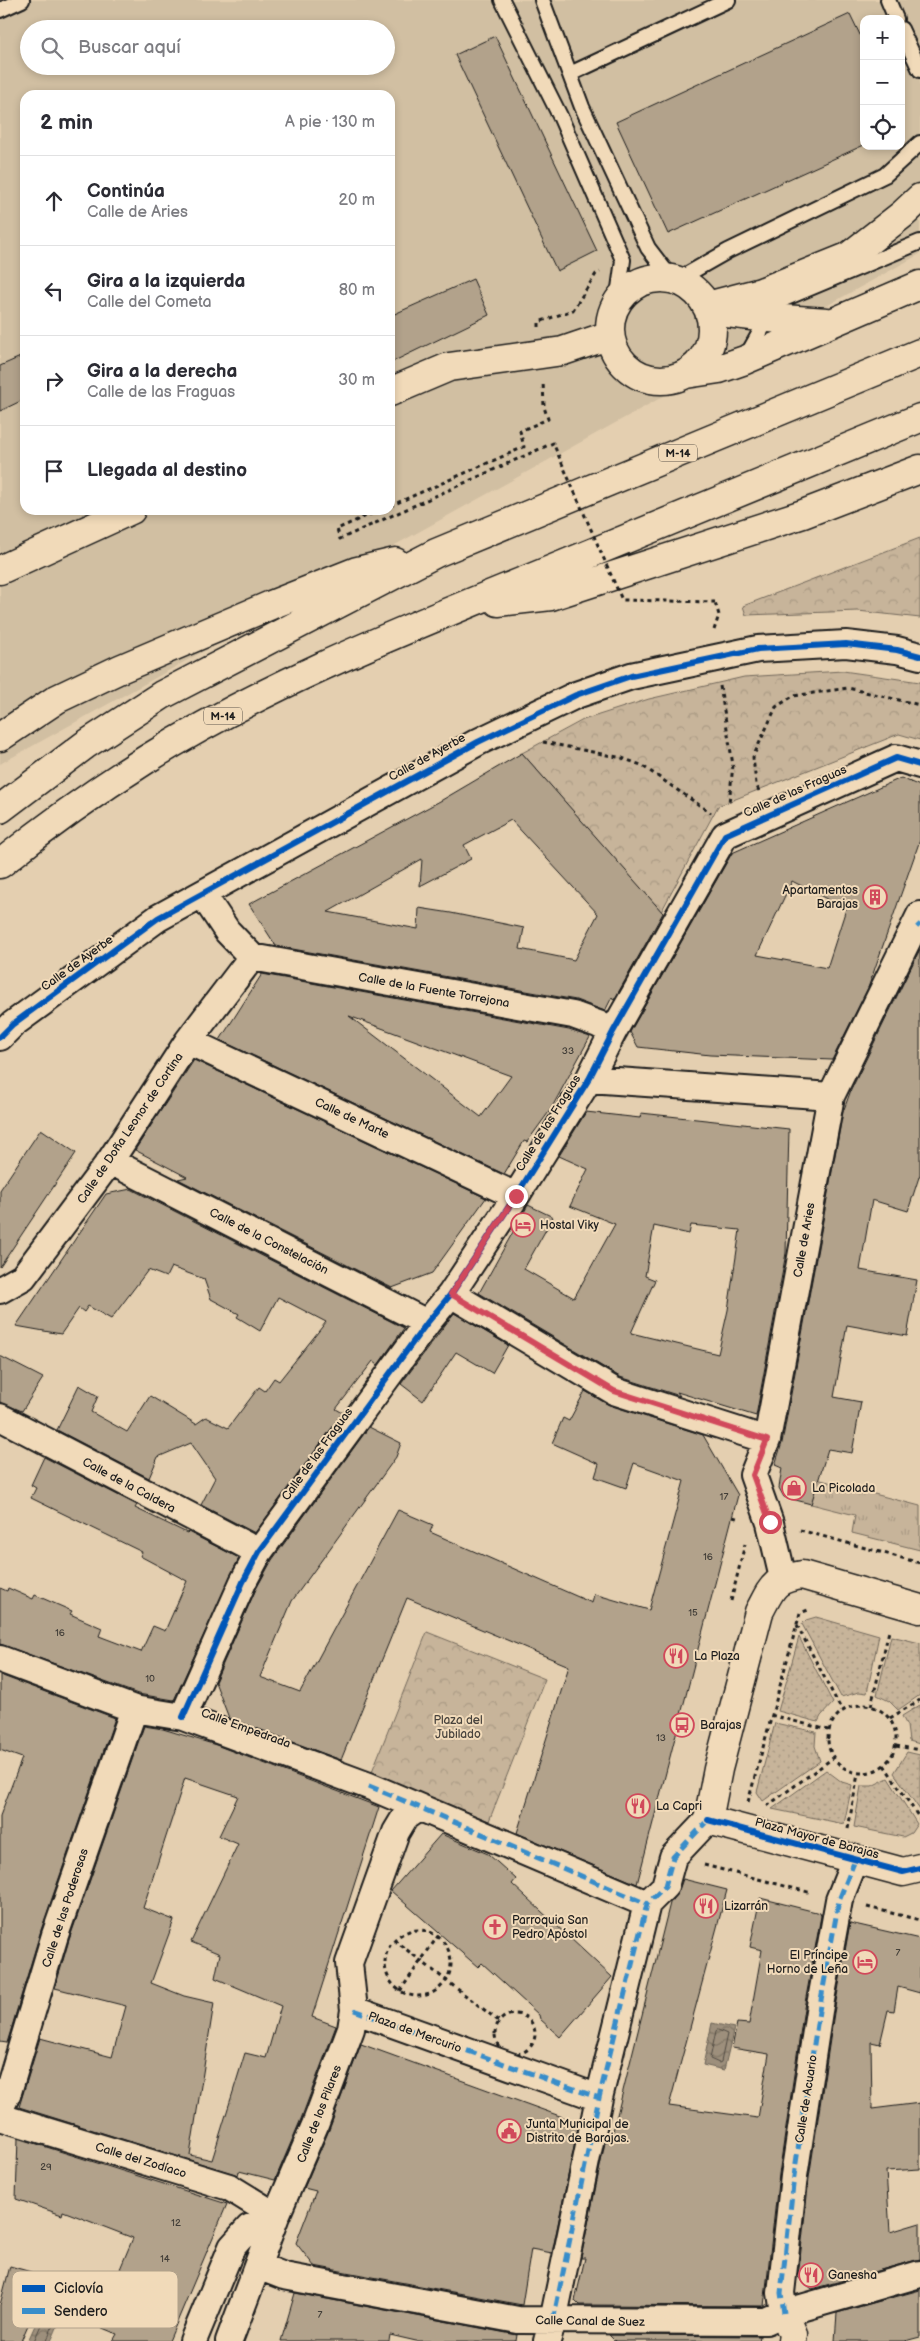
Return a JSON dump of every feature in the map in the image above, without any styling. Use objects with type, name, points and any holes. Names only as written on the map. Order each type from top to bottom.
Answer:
[{"type":"main road","points":[[766,306],[848,257],[903,214],[920,198]]},
{"type":"main road","points":[[686,374],[700,362],[709,347],[712,329],[708,308],[696,291],[674,279],[655,278],[640,282],[626,290],[610,318],[610,335],[616,354],[629,369],[647,378],[667,380],[686,374],[719,369],[745,360],[920,285]]},
{"type":"main road","points":[[708,308],[766,306],[831,322]]},
{"type":"main road","points":[[395,390],[449,367],[563,351],[610,335]]},
{"type":"main road","name":"M-14","points":[[0,809],[85,745],[162,695],[436,553],[920,353]]},
{"type":"main road","name":"M-14","points":[[0,864],[51,823],[131,769],[212,722],[324,666],[466,605],[920,418]]},
{"type":"main road","points":[[466,605],[551,596],[803,514],[920,469]]},
{"type":"main road","points":[[0,570],[120,515]]},
{"type":"main road","points":[[0,737],[57,699],[120,669],[271,605],[357,571],[436,553]]},
{"type":"main road","points":[[708,1820],[718,1769],[759,1612],[770,1592],[783,1578],[802,1575],[920,1609]]},
{"type":"main road","name":"Plaza Mayor de Barajas","points":[[708,1820],[903,1872],[920,1868]]},
{"type":"main road","name":"Calle de Acuario","points":[[784,2313],[793,2334],[792,2341]]},
{"type":"street","name":"Calle de Ayerbe","points":[[0,1037],[13,1024],[158,918],[478,742],[576,695],[630,676],[716,656],[758,649],[846,644],[897,650],[920,656]]},
{"type":"street","name":"Calle de las Fraguas","points":[[183,1717],[243,1582],[259,1552],[427,1323],[451,1294],[516,1196],[589,1078],[720,826],[896,758],[920,765]]},
{"type":"street","points":[[203,894],[227,931],[252,957]]},
{"type":"street","name":"Calle de Aries","points":[[783,1578],[770,1522],[753,1475],[767,1440],[830,1096],[919,922]]},
{"type":"street","name":"Calle de la Fuente Torrejona","points":[[252,957],[573,1015],[613,1032]]},
{"type":"street","name":"Calle de Doña Leonor de Cortina","points":[[0,1290],[24,1277],[110,1161],[188,1041],[252,957]]},
{"type":"street","name":"Calle de Marte","points":[[188,1041],[516,1196]]},
{"type":"street","points":[[589,1078],[830,1096]]},
{"type":"street","name":"Calle de la Constelación","points":[[110,1161],[427,1323]]},
{"type":"street","points":[[451,1294],[614,1391],[767,1440]]},
{"type":"street","name":"Calle de la Caldera","points":[[0,1417],[259,1552]]},
{"type":"street","name":"Calle Empedrada","points":[[0,1658],[134,1709],[183,1717],[369,1786],[647,1904]]},
{"type":"street","name":"Calle de las Poderosas","points":[[0,2109],[8,2092],[55,1936],[134,1709]]},
{"type":"street","name":"Plaza de Mercurio","points":[[418,1808],[405,1817],[396,1832],[349,1963],[354,2010],[599,2098]]},
{"type":"street","points":[[550,2331],[599,2098],[647,1904],[665,1886],[673,1857],[708,1820]]},
{"type":"street","name":"Calle de Acuario","points":[[784,2313],[782,2294],[794,2176],[819,2011],[839,1900],[855,1860]]},
{"type":"street","name":"Calle de los Pilares","points":[[229,2341],[276,2216],[315,2125],[351,2029],[354,2010]]},
{"type":"street","name":"Calle del Zodíaco","points":[[0,2117],[229,2187],[276,2216]]},
{"type":"street","points":[[193,2341],[232,2247],[250,2228],[276,2216]]},
{"type":"street","name":"Calle Canal de Suez","points":[[258,2266],[284,2276],[518,2320],[550,2331],[766,2321],[784,2313],[920,2274]]},
{"type":"lane","points":[[0,10],[22,0]]},
{"type":"lane","points":[[502,0],[560,116],[623,260],[617,303]]},
{"type":"lane","points":[[542,0],[582,107],[648,248],[674,279],[728,250],[885,175],[920,143]]},
{"type":"lane","points":[[570,74],[728,0]]},
{"type":"lane","points":[[888,0],[894,15]]},
{"type":"lane","points":[[905,38],[920,70]]},
{"type":"lane","points":[[745,360],[766,306],[920,242]]},
{"type":"path","points":[[395,504],[524,447],[520,431]]},
{"type":"path","points":[[395,514],[553,443],[622,600],[715,602],[719,615]]},
{"type":"path","points":[[369,515],[337,529],[340,539],[393,515]]},
{"type":"path","points":[[716,656],[733,765],[728,807]]},
{"type":"path","points":[[763,799],[756,784],[753,758],[776,707],[793,696],[848,688],[920,705]]},
{"type":"path","points":[[525,720],[542,742],[622,758],[641,765],[720,826]]},
{"type":"path","points":[[730,1604],[750,1522],[770,1522],[920,1563]]},
{"type":"path","points":[[747,1801],[800,1613],[810,1609],[818,1611]]},
{"type":"path","points":[[796,1624],[842,1711]]},
{"type":"path","points":[[880,1628],[897,1633]]},
{"type":"path","points":[[871,1706],[889,1631]]},
{"type":"path","points":[[890,1718],[920,1700]]},
{"type":"path","points":[[851,1706],[871,1706],[882,1710],[890,1718],[894,1728],[896,1746],[891,1758],[884,1766],[868,1773],[858,1774],[840,1766],[833,1758],[829,1750],[828,1730],[833,1719],[842,1711],[851,1706]]},
{"type":"path","points":[[771,1715],[828,1730]]},
{"type":"path","points":[[896,1746],[920,1750]]},
{"type":"path","points":[[762,1809],[833,1758]]},
{"type":"path","points":[[884,1766],[920,1818]]},
{"type":"path","points":[[847,1833],[858,1774]]},
{"type":"path","points":[[673,1857],[920,1920]]},
{"type":"path","points":[[421,1930],[438,1936],[450,1952],[452,1961],[446,1981],[441,1988],[432,1994],[419,1997],[410,1996],[400,1991],[393,1985],[385,1966],[386,1955],[394,1940],[406,1932],[421,1930]]},
{"type":"path","points":[[400,1991],[438,1936]]},
{"type":"path","points":[[394,1940],[500,2022]]},
{"type":"path","points":[[516,2015],[526,2018],[534,2029],[532,2045],[523,2053],[516,2054],[503,2050],[497,2042],[495,2035],[500,2022],[509,2016],[516,2015]]},
{"type":"shaded area","points":[[0,0],[920,0],[920,254],[0,764]]},
{"type":"green space","points":[[920,538],[920,618],[858,611],[746,615],[743,606]]},
{"type":"green space","points":[[843,671],[920,682],[920,740],[899,734],[718,806],[661,912],[522,753],[583,720],[649,699],[744,677]]},
{"type":"green space","points":[[817,1479],[920,1506],[920,1550],[852,1533],[855,1515],[811,1504]]},
{"type":"green space","points":[[816,1617],[879,1635],[867,1693],[859,1692],[841,1697],[802,1624],[806,1620]]},
{"type":"green space","name":"Plaza del Jubilado","points":[[427,1632],[545,1679],[489,1821],[371,1774]]},
{"type":"green space","points":[[891,1636],[920,1643],[920,1695],[898,1710],[889,1701],[877,1695]]},
{"type":"green space","points":[[799,1637],[833,1703],[818,1722],[778,1711]]},
{"type":"green space","points":[[920,1705],[920,1744],[909,1741],[907,1726],[902,1716]]},
{"type":"green space","points":[[775,1723],[816,1732],[815,1746],[820,1761],[763,1801],[757,1792]]},
{"type":"green space","points":[[907,1752],[920,1755],[920,1810],[894,1773]]},
{"type":"green space","points":[[826,1770],[842,1782],[852,1785],[844,1824],[772,1809]]},
{"type":"green space","points":[[888,1778],[917,1824],[911,1833],[903,1837],[854,1827],[861,1786],[872,1786]]},
{"type":"water","points":[[712,2023],[734,2028],[724,2070],[703,2065]]},
{"type":"water","points":[[34,2328],[57,2328],[51,2341],[28,2341]]},
{"type":"building","points":[[850,14],[860,35],[860,147],[668,234],[616,122]]},
{"type":"building","points":[[495,36],[597,251],[557,271],[455,55]]},
{"type":"building","points":[[473,279],[489,315],[395,361],[395,314]]},
{"type":"building","points":[[20,357],[20,401],[0,411],[0,366]]},
{"type":"building","points":[[522,753],[663,913],[614,1000],[612,997],[605,1011],[576,1000],[276,946],[249,904],[442,800]],"holes":[[[511,820],[598,914],[574,960],[520,949],[524,928],[451,913],[419,908],[418,929],[328,912],[422,859],[420,886],[471,859],[464,845]]]},
{"type":"building","points":[[901,778],[920,786],[920,840],[868,988],[832,1060],[710,1055],[638,1047],[630,1032],[732,853]],"holes":[[[792,881],[846,909],[827,968],[757,955]]]},
{"type":"building","points":[[920,949],[920,1174],[908,1211],[872,1200],[860,1270],[917,1280],[907,1336],[847,1325],[834,1397],[861,1402],[852,1453],[828,1449],[811,1504],[784,1497],[779,1488],[782,1468],[775,1465],[782,1443],[843,1112],[851,1090]]},
{"type":"building","points":[[262,974],[569,1030],[590,1037],[551,1109],[527,1142],[524,1141],[504,1174],[220,1040]],"holes":[[[349,1016],[511,1076],[481,1117]]]},
{"type":"building","points":[[194,1060],[486,1198],[432,1273],[392,1288],[178,1179],[187,1177],[135,1150]]},
{"type":"building","points":[[586,1112],[640,1118],[641,1113],[789,1129],[786,1253],[756,1416],[677,1392],[680,1396],[620,1377],[479,1293],[528,1205],[553,1217],[524,1269],[574,1298],[615,1224],[570,1206],[588,1169],[559,1156]],"holes":[[[691,1225],[740,1230],[728,1310],[718,1354],[631,1333],[655,1280],[645,1276],[654,1226],[689,1234]]]},
{"type":"building","points":[[41,1129],[76,1153],[0,1267],[0,1190]]},
{"type":"building","points":[[131,1189],[404,1328],[378,1365],[373,1361],[336,1409],[343,1413],[255,1533],[201,1505],[215,1478],[191,1443],[158,1457],[149,1478],[57,1430],[79,1385],[98,1396],[91,1412],[127,1432],[150,1396],[196,1424],[206,1417],[228,1428],[259,1387],[265,1391],[274,1378],[279,1381],[326,1322],[278,1297],[260,1331],[237,1317],[239,1314],[211,1299],[204,1279],[171,1267],[166,1277],[148,1270],[111,1319],[88,1306],[84,1312],[79,1308],[61,1334],[16,1326],[106,1194]]},
{"type":"building","points":[[454,1313],[508,1345],[492,1373],[456,1352],[423,1401],[401,1384]]},
{"type":"building","points":[[0,1356],[43,1378],[22,1411],[0,1402]]},
{"type":"building","points":[[585,1391],[609,1405],[703,1435],[738,1495],[637,1884],[517,1833],[569,1666],[407,1598],[341,1760],[229,1718],[215,1682],[256,1589],[272,1560],[369,1427],[401,1443],[396,1457],[292,1601],[260,1677],[300,1692],[398,1510],[433,1525],[430,1532],[592,1603],[594,1594],[649,1610],[684,1481],[634,1463],[626,1488],[595,1477],[599,1464],[552,1443],[563,1418],[569,1421]]},
{"type":"building","points":[[44,1457],[137,1505],[135,1508],[239,1558],[174,1700],[138,1694],[0,1644],[0,1588],[7,1591],[8,1588],[33,1599],[35,1595],[72,1611],[70,1614],[102,1628],[99,1636],[141,1652],[153,1626],[165,1631],[187,1581],[140,1556],[142,1552],[31,1498],[36,1488],[31,1485]]},
{"type":"building","points":[[0,1675],[115,1718],[41,1930],[7,2043],[0,2042],[0,1816],[22,1758],[0,1750]]},
{"type":"building","points":[[144,1726],[163,1729],[216,1745],[379,1807],[312,2017],[336,2026],[301,2119],[275,2180],[239,2171],[238,2175],[19,2107],[40,2038],[112,2057],[126,2006],[55,1988],[69,1940]],"holes":[[[185,1778],[238,1796],[219,1836],[238,1844],[191,1942],[220,1954],[215,1978],[281,2006],[266,2058],[245,2053],[212,2160],[190,2155],[214,2003],[184,1996],[151,1983],[174,1920],[143,1908]]]},
{"type":"building","name":"Parroquia San Pedro Apóstol","points":[[441,1834],[488,1854],[516,1879],[512,1884],[612,1977],[560,2037],[540,2019],[539,2015],[482,1963],[478,1967],[391,1891]]},
{"type":"building","points":[[683,1879],[727,1890],[669,2106],[758,2118],[769,2054],[732,2048],[737,2023],[749,2024],[762,1950],[750,1947],[760,1898],[820,1913],[821,1916],[804,2008],[779,2174],[764,2306],[579,2305],[575,2301],[585,2258],[581,2258],[607,2133],[612,2135],[670,1903],[679,1890]]},
{"type":"building","points":[[850,1923],[920,1939],[920,1993],[898,1987],[894,2011],[888,2010],[880,2044],[871,2042],[872,2109],[920,2103],[920,2169],[886,2171],[890,2232],[920,2223],[920,2259],[812,2289],[798,2277],[809,2178],[834,2013]]},
{"type":"building","points":[[361,2044],[579,2123],[552,2253],[531,2249],[522,2305],[314,2266],[296,2243],[316,2191],[304,2188],[329,2130]]},
{"type":"building","points":[[18,2138],[227,2204],[178,2320],[178,2271],[125,2271],[120,2269],[133,2238],[63,2211],[62,2215],[16,2199]]},
{"type":"building","points":[[10,2266],[28,2271],[12,2271],[12,2328],[27,2328],[21,2341],[0,2341],[0,2305]]},
{"type":"building","points":[[920,2290],[920,2337],[905,2341],[835,2341],[837,2313]]},
{"type":"building","points":[[295,2293],[517,2335],[516,2341],[416,2341],[390,2335],[389,2341],[281,2341]]},
{"type":"building","points":[[102,2328],[175,2328],[169,2341],[113,2341],[117,2334]]},
{"type":"building","points":[[609,2335],[760,2336],[759,2341],[615,2341]]},
{"type":"marked path","points":[[917,924],[920,927]]},
{"type":"marked path","points":[[369,1786],[647,1904]]},
{"type":"marked path","points":[[553,2321],[599,2098],[647,1904],[665,1886],[673,1857],[708,1820]]},
{"type":"marked path","points":[[784,2313],[781,2293],[794,2176],[819,2011],[839,1900],[855,1860]]},
{"type":"marked path","points":[[354,2010],[599,2098]]},
{"type":"cycle path","points":[[0,1037],[13,1024],[158,918],[478,742],[576,695],[631,676],[758,649],[846,644],[897,650],[920,656]]},
{"type":"cycle path","points":[[183,1717],[243,1582],[259,1552],[427,1323],[451,1294],[516,1196],[589,1079],[613,1032],[725,835],[896,758],[920,765]]},
{"type":"cycle path","points":[[708,1820],[903,1872],[920,1868]]},
{"type":"place","name":"Apartamentos Barajas","points":[[875,897]]},
{"type":"place","name":"Hostal Viky","points":[[523,1225]]},
{"type":"place","name":"La Picolada","points":[[794,1488]]},
{"type":"place","name":"La Plaza","points":[[676,1656]]},
{"type":"place","name":"Barajas","points":[[682,1725]]},
{"type":"place","name":"La Capri","points":[[638,1806]]},
{"type":"place","name":"Lizarrán","points":[[706,1906]]},
{"type":"place","name":"Parroquia San Pedro Apóstol","points":[[495,1927]]},
{"type":"place","name":"El Príncipe Horno de Leña","points":[[865,1962]]},
{"type":"place","name":"Junta Municipal de Distrito de Barajas.","points":[[509,2131]]},
{"type":"place","name":"Ganesha","points":[[811,2275]]},
{"type":"route","points":[[516,1196],[451,1294],[614,1391],[767,1440],[753,1475],[770,1522]]}]
